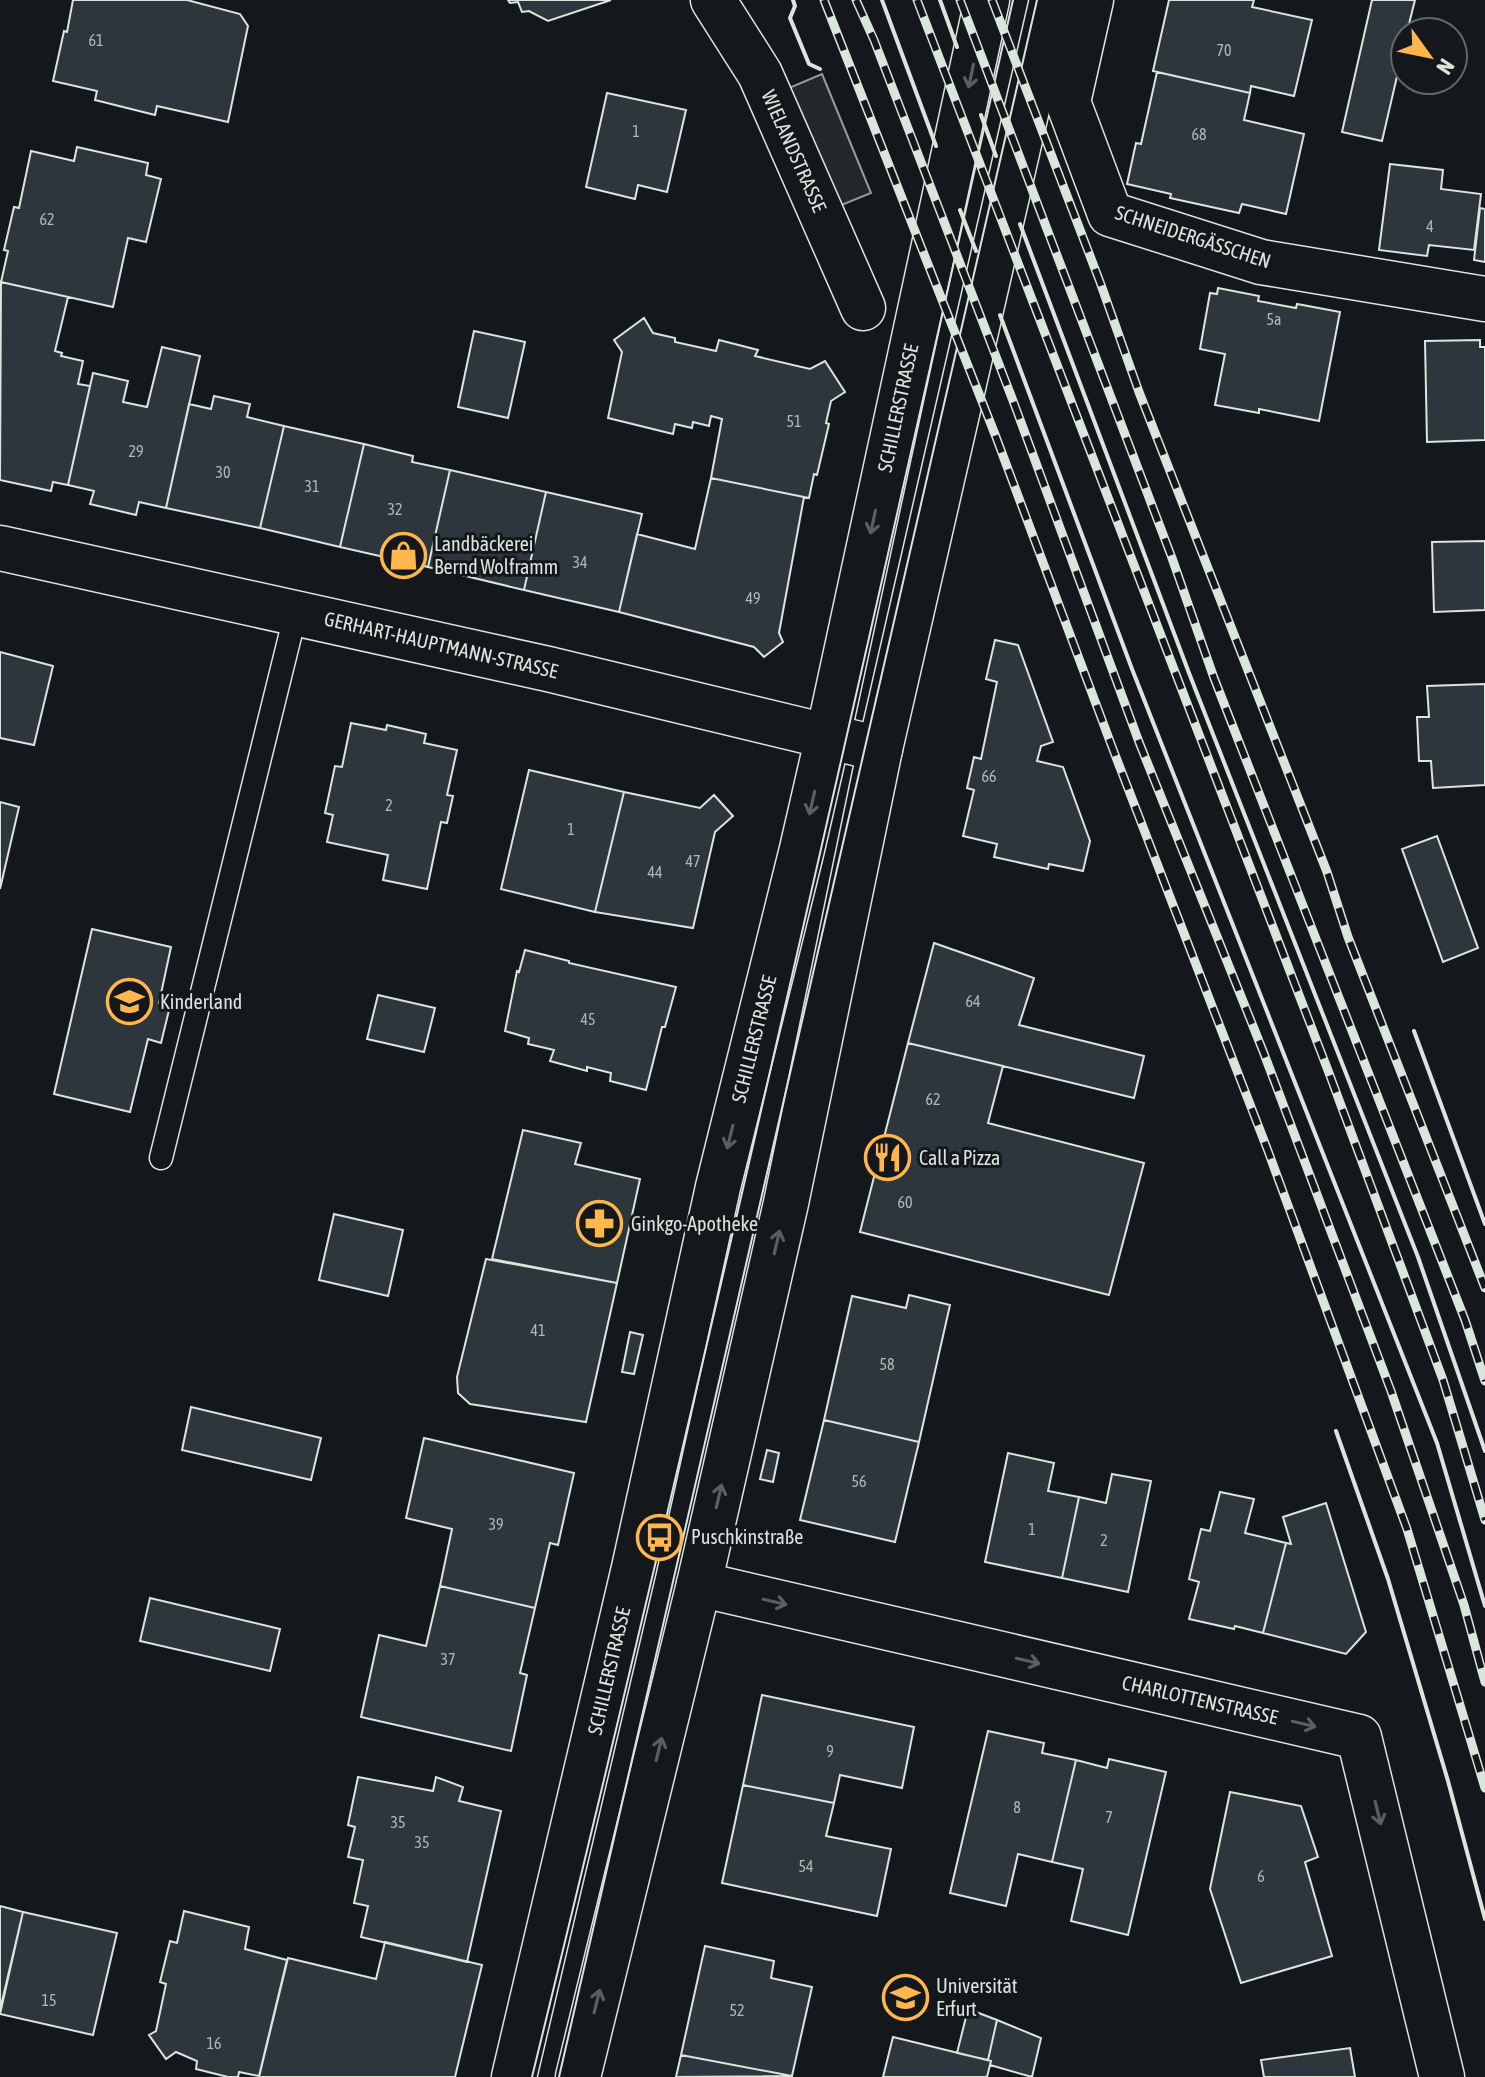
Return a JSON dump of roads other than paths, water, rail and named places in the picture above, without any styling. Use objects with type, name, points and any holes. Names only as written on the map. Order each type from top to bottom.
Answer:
[{"type":"main road","name":"WIELANDSTRASSE","points":[[713,0],[760,74],[863,308]]},
{"type":"main road","name":"SCHILLERSTRASSE","points":[[514,2077],[634,1568],[718,1187],[828,736],[987,0]]},
{"type":"main road","points":[[578,2077],[699,1584],[786,1203],[880,749],[1052,0]]},
{"type":"main road","name":"SCHNEIDERGÄSSCHEN","points":[[1091,0],[1068,102],[1110,214],[1261,262],[1485,299]]},
{"type":"main road","name":"GERHART-HAUPTMANN-STRASSE","points":[[0,548],[548,669],[880,749]]},
{"type":"main road","name":"CHARLOTTENSTRASSE","points":[[699,1584],[1359,1737],[1442,2077]]},
{"type":"lane","points":[[161,1158],[296,612]]},
{"type":"tram line","points":[[532,2077],[717,1299],[1013,0]]},
{"type":"tram line","points":[[559,2077],[1037,0]]},
{"type":"railway","points":[[824,0],[996,437],[1268,1151],[1407,1529],[1485,1788]]},
{"type":"railway","points":[[856,0],[1015,406],[1139,742],[1263,1051],[1391,1391],[1464,1605],[1485,1682]]},
{"type":"railway","points":[[917,0],[1329,1073],[1443,1380],[1485,1520]]},
{"type":"railway","points":[[960,0],[1172,558],[1214,678],[1465,1320],[1485,1381]]},
{"type":"railway","points":[[992,0],[1139,392],[1327,872],[1348,937],[1485,1288]]},
{"type":"place","name":"Landbäckerei Bernd Wolframm","points":[[403,556]]},
{"type":"place","name":"Kinderland","points":[[129,1002]]},
{"type":"place","name":"Call a Pizza","points":[[888,1158]]},
{"type":"place","name":"Ginkgo-Apotheke","points":[[600,1224]]},
{"type":"place","name":"Puschkinstraße","points":[[660,1537]]},
{"type":"place","name":"Universität Erfurt","points":[[905,1997]]}]
